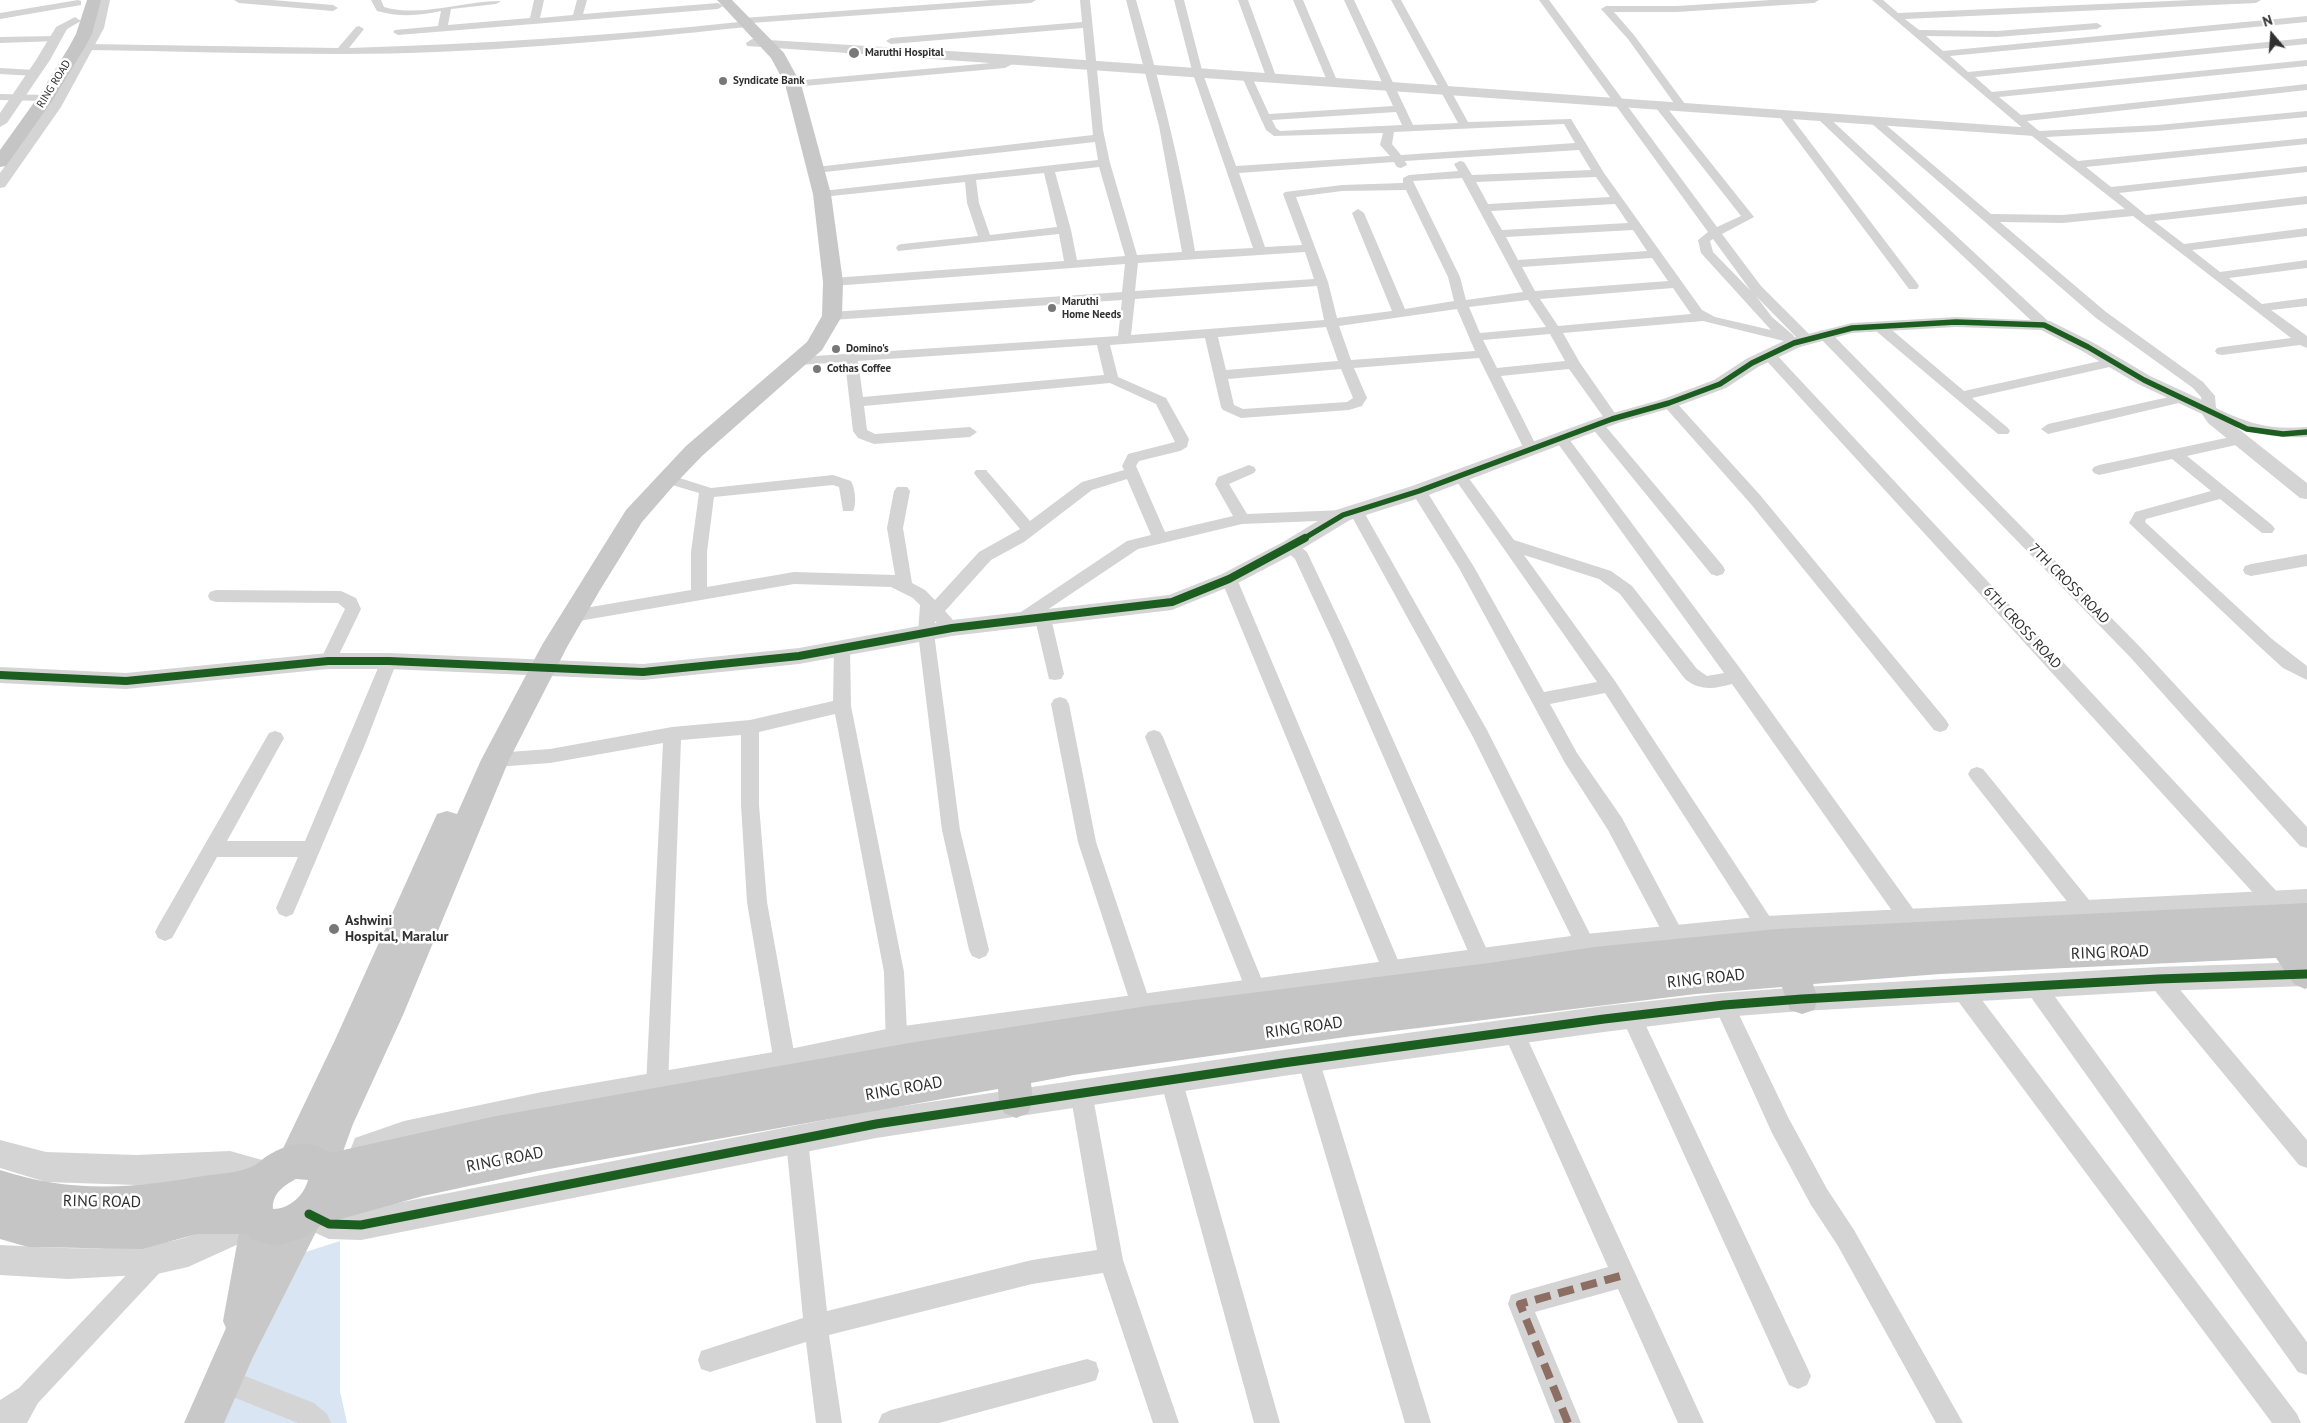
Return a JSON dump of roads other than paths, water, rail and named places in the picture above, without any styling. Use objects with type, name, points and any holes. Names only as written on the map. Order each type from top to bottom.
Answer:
[{"type":"highway","name":"RING ROAD","points":[[2,152],[75,21],[95,4]]},
{"type":"highway","name":"RING ROAD","points":[[32,98],[84,34],[95,4]]},
{"type":"highway","points":[[2,152],[25,150]]},
{"type":"highway","name":"RING ROAD","points":[[285,1187],[266,1227],[275,1228],[295,1223],[310,1213],[442,1174],[538,1153],[1014,1086],[1146,1048],[1262,1010],[1771,935],[2307,917]]},
{"type":"highway","name":"RING ROAD","points":[[0,1222],[28,1229],[142,1231],[198,1216],[285,1187],[515,1129],[897,1051],[1078,1023],[1696,979],[1798,985],[1940,960],[2301,958]]},
{"type":"highway","points":[[285,1187],[326,1185],[324,1193],[310,1213]]},
{"type":"highway","name":"RING ROAD","points":[[0,1188],[66,1204],[106,1206],[152,1203],[285,1187]]},
{"type":"main road","points":[[239,1342],[285,1187],[474,763],[534,668],[573,616],[634,516],[694,452],[815,346],[832,316],[833,282],[822,194],[793,84],[778,56],[718,2]]},
{"type":"main road","points":[[285,1187],[338,1119],[387,1015],[534,668],[588,558],[617,516],[656,470],[790,356],[808,333],[817,310],[821,286],[818,250],[805,172],[793,120],[782,84],[748,31]]},
{"type":"main road","points":[[204,1423],[239,1342],[310,1213]]},
{"type":"street","points":[[239,0],[333,8]]},
{"type":"street","points":[[376,0],[380,9],[385,11],[408,12],[447,7],[493,10],[534,22],[577,19],[718,2]]},
{"type":"street","points":[[534,22],[540,0]]},
{"type":"street","points":[[577,19],[582,0]]},
{"type":"street","points":[[878,0],[880,12]]},
{"type":"street","points":[[87,47],[341,51],[460,48],[748,31],[956,3],[1031,0]]},
{"type":"street","points":[[1085,0],[1091,66],[1104,163],[1132,259],[1124,341]]},
{"type":"street","points":[[1131,0],[1164,122],[1183,214],[1189,255]]},
{"type":"street","points":[[1179,0],[1198,74],[1261,252]]},
{"type":"street","points":[[1244,0],[1272,79]]},
{"type":"street","points":[[1298,0],[1333,83]]},
{"type":"street","points":[[1350,0],[1409,128]]},
{"type":"street","points":[[1396,0],[1465,126]]},
{"type":"street","points":[[1544,0],[1621,103],[1715,233],[1730,257],[1784,320],[1803,338]]},
{"type":"street","points":[[1683,108],[1631,37],[1606,9],[1677,9],[1741,2],[1814,0]]},
{"type":"street","points":[[1877,0],[2035,133],[2217,276],[2305,341]]},
{"type":"street","points":[[2051,0],[2063,9]]},
{"type":"street","points":[[1897,16],[2063,9],[2161,2],[2256,0]]},
{"type":"street","points":[[0,16],[95,4],[98,28],[54,107],[0,184]]},
{"type":"street","points":[[1932,5],[1943,14]]},
{"type":"street","points":[[442,29],[447,7]]},
{"type":"street","points":[[398,32],[442,29],[493,10]]},
{"type":"street","points":[[1941,54],[2307,19]]},
{"type":"street","points":[[0,123],[32,98],[35,72],[62,27],[75,21]]},
{"type":"street","points":[[891,41],[1087,25]]},
{"type":"street","points":[[1917,33],[1997,34],[2097,26]]},
{"type":"street","points":[[341,51],[360,28]]},
{"type":"street","points":[[748,31],[1091,66],[2035,133],[2158,128],[2307,114]]},
{"type":"street","points":[[0,40],[55,39]]},
{"type":"street","points":[[1966,75],[2307,41]]},
{"type":"street","points":[[793,84],[1005,65],[1014,59]]},
{"type":"street","points":[[1990,95],[2307,63]]},
{"type":"street","points":[[0,71],[35,72]]},
{"type":"street","points":[[1247,77],[1271,130],[1278,134],[1567,121],[1599,173],[1697,313],[1703,317]]},
{"type":"street","points":[[2018,118],[2307,87]]},
{"type":"street","points":[[0,97],[32,98]]},
{"type":"street","points":[[1660,106],[1748,217],[1704,240],[1707,253],[1749,296],[1767,320],[1803,338]]},
{"type":"street","points":[[1265,117],[1401,109]]},
{"type":"street","points":[[1784,115],[1913,286]]},
{"type":"street","points":[[1822,117],[2044,325],[2088,347],[2144,380],[2247,428],[2283,434],[2307,432]]},
{"type":"street","points":[[1875,121],[2101,315],[2198,385],[2208,396],[2209,410],[2214,420],[2307,493]]},
{"type":"street","points":[[1389,128],[1386,145],[1399,159],[1454,277],[1461,304],[1475,337],[1531,449]]},
{"type":"street","points":[[816,170],[1100,138]]},
{"type":"street","points":[[2076,165],[2307,141]]},
{"type":"street","points":[[1232,170],[1582,146]]},
{"type":"street","points":[[1455,155],[1531,295],[1554,329],[1604,422],[1717,570]]},
{"type":"street","points":[[822,194],[1104,163]]},
{"type":"street","points":[[1048,169],[1065,230],[1071,263]]},
{"type":"street","points":[[2108,191],[2307,169]]},
{"type":"street","points":[[1211,334],[1228,407],[1241,414],[1349,406],[1357,403],[1360,398],[1331,322],[1322,282],[1289,194],[1467,177],[1599,173]]},
{"type":"street","points":[[970,177],[973,203],[985,239]]},
{"type":"street","points":[[1484,208],[1618,200]]},
{"type":"street","points":[[1988,218],[2063,220],[2307,200]]},
{"type":"street","points":[[1358,214],[1400,314]]},
{"type":"street","points":[[1498,234],[1636,226]]},
{"type":"street","points":[[902,248],[1065,230]]},
{"type":"street","points":[[2181,248],[2307,232]]},
{"type":"street","points":[[833,282],[1071,263],[1309,248]]},
{"type":"street","points":[[1514,264],[1656,254]]},
{"type":"street","points":[[2217,276],[2307,264]]},
{"type":"street","points":[[832,316],[1322,282]]},
{"type":"street","points":[[799,361],[1211,334],[1400,314],[1500,298],[1678,284]]},
{"type":"street","points":[[2260,308],[2307,302]]},
{"type":"street","points":[[1475,337],[1703,317],[1803,338]]},
{"type":"street","points":[[0,675],[126,681],[328,661],[389,661],[643,672],[799,656],[952,628],[1172,602],[1229,579],[1349,513],[1419,491],[1604,422],[1720,384],[1769,355],[1803,338],[1852,328],[1881,328],[1956,322],[2044,325]]},
{"type":"street","points":[[1881,328],[2003,431]]},
{"type":"street","name":"7TH CROSS ROAD","points":[[1803,338],[2136,653],[2307,840]]},
{"type":"street","points":[[2222,352],[2305,341]]},
{"type":"street","points":[[1103,342],[1112,379]]},
{"type":"street","points":[[1220,375],[1483,354]]},
{"type":"street","name":"6TH CROSS ROAD","points":[[1769,355],[2274,902]]},
{"type":"street","points":[[852,357],[860,431],[863,435],[868,438],[970,432]]},
{"type":"street","points":[[1961,396],[2114,362]]},
{"type":"street","points":[[1493,373],[1573,364]]},
{"type":"street","points":[[857,402],[1112,379],[1161,401],[1182,439],[1182,444],[1175,448],[1133,457],[1128,466],[1160,538]]},
{"type":"street","points":[[2048,429],[2182,398]]},
{"type":"street","points":[[1669,402],[1755,499],[1940,725]]},
{"type":"street","points":[[1562,438],[1736,676],[1908,919]]},
{"type":"street","points":[[2099,470],[2240,440]]},
{"type":"street","points":[[2175,454],[2267,529]]},
{"type":"street","points":[[1242,519],[1222,484],[1228,477],[1248,470]]},
{"type":"street","points":[[981,473],[1029,530]]},
{"type":"street","points":[[980,950],[951,830],[926,633],[931,607],[985,556],[1018,538],[1087,486],[1132,473]]},
{"type":"street","points":[[1460,476],[1609,686],[1771,935]]},
{"type":"street","points":[[667,479],[704,489],[707,493]]},
{"type":"street","points":[[707,493],[833,480],[846,484],[848,507]]},
{"type":"street","points":[[902,491],[895,528],[904,585]]},
{"type":"street","points":[[1419,491],[1466,567],[1571,758],[1615,824],[1674,935]]},
{"type":"street","points":[[698,596],[699,552],[707,493]]},
{"type":"street","points":[[2222,493],[2140,516],[2136,523],[2266,643],[2289,663],[2307,674]]},
{"type":"street","points":[[1021,620],[1127,548],[1160,538],[1242,519],[1349,513]]},
{"type":"street","points":[[1349,513],[1481,735],[1586,946]]},
{"type":"street","points":[[1508,544],[1605,575],[1616,582],[1626,590],[1698,681],[1707,684],[1736,676]]},
{"type":"street","points":[[1290,547],[1301,556],[1341,641],[1480,959]]},
{"type":"street","points":[[2251,570],[2307,560]]},
{"type":"street","points":[[573,616],[794,578],[894,581],[920,594],[952,628]]},
{"type":"street","points":[[1229,579],[1393,972]]},
{"type":"street","points":[[216,596],[341,597],[350,602],[354,609],[328,661]]},
{"type":"street","points":[[1043,618],[1055,674]]},
{"type":"street","points":[[0,1260],[68,1264],[157,1259],[188,1252],[285,1187],[351,1152],[404,1136],[542,1106],[657,1086],[785,1064],[897,1051],[894,972],[842,706],[842,649]]},
{"type":"street","points":[[286,908],[389,661]]},
{"type":"street","points":[[1538,700],[1609,686]]},
{"type":"street","points":[[1060,704],[1087,842],[1141,1005]]},
{"type":"street","points":[[495,760],[550,756],[672,734],[750,727],[842,706]]},
{"type":"street","points":[[750,727],[750,805],[758,902],[785,1064]]},
{"type":"street","points":[[657,1086],[672,734]]},
{"type":"street","points":[[1154,737],[1262,1010]]},
{"type":"street","points":[[165,932],[275,738]]},
{"type":"street","points":[[1977,774],[2087,912]]},
{"type":"street","points":[[212,849],[311,849]]},
{"type":"street","points":[[1078,1023],[1141,1005],[1262,1010],[1393,972],[1480,959],[1674,935],[1771,935],[1908,919],[2087,912],[2307,900]]},
{"type":"street","points":[[310,1213],[330,1224],[361,1225],[876,1124],[1014,1086],[1080,1092],[1308,1059],[1724,1005],[1798,985],[1962,990],[2158,979],[2301,958]]},
{"type":"street","points":[[2158,979],[2307,1157]]},
{"type":"street","points":[[2035,986],[2307,1363]]},
{"type":"street","points":[[1962,990],[2288,1423]]},
{"type":"street","points":[[1724,1005],[1780,1125],[1820,1197],[1851,1246],[1950,1423]]},
{"type":"street","points":[[1631,1016],[1798,1376]]},
{"type":"street","points":[[1514,1032],[1691,1423]]},
{"type":"street","points":[[1308,1059],[1418,1423]]},
{"type":"street","points":[[1171,1079],[1268,1423]]},
{"type":"street","points":[[1080,1092],[1111,1260],[1166,1423]]},
{"type":"street","points":[[797,1140],[816,1326],[829,1423]]},
{"type":"street","points":[[0,1154],[46,1166],[136,1170],[230,1166],[285,1187]]},
{"type":"street","points":[[0,1416],[29,1394],[198,1216]]},
{"type":"street","points":[[710,1360],[816,1326],[1032,1272],[1111,1260]]},
{"type":"street","points":[[1568,1423],[1520,1304],[1624,1275]]},
{"type":"street","points":[[892,1423],[1087,1371]]},
{"type":"street","points":[[222,1380],[305,1412],[318,1423]]},
{"type":"street","points":[[13,1423],[29,1394]]},
{"type":"water","points":[[340,1241],[340,1391],[347,1423],[201,1423],[284,1259]]},
{"type":"place","name":"Maruthi Hospital","points":[[854,53]]},
{"type":"place","name":"Syndicate Bank","points":[[723,81]]},
{"type":"place","name":"Maruthi Home Needs","points":[[1052,308]]},
{"type":"place","name":"Domino's","points":[[836,349]]},
{"type":"place","name":"Cothas Coffee","points":[[817,369]]},
{"type":"place","name":"Ashwini Hospital, Maralur","points":[[334,929]]}]
